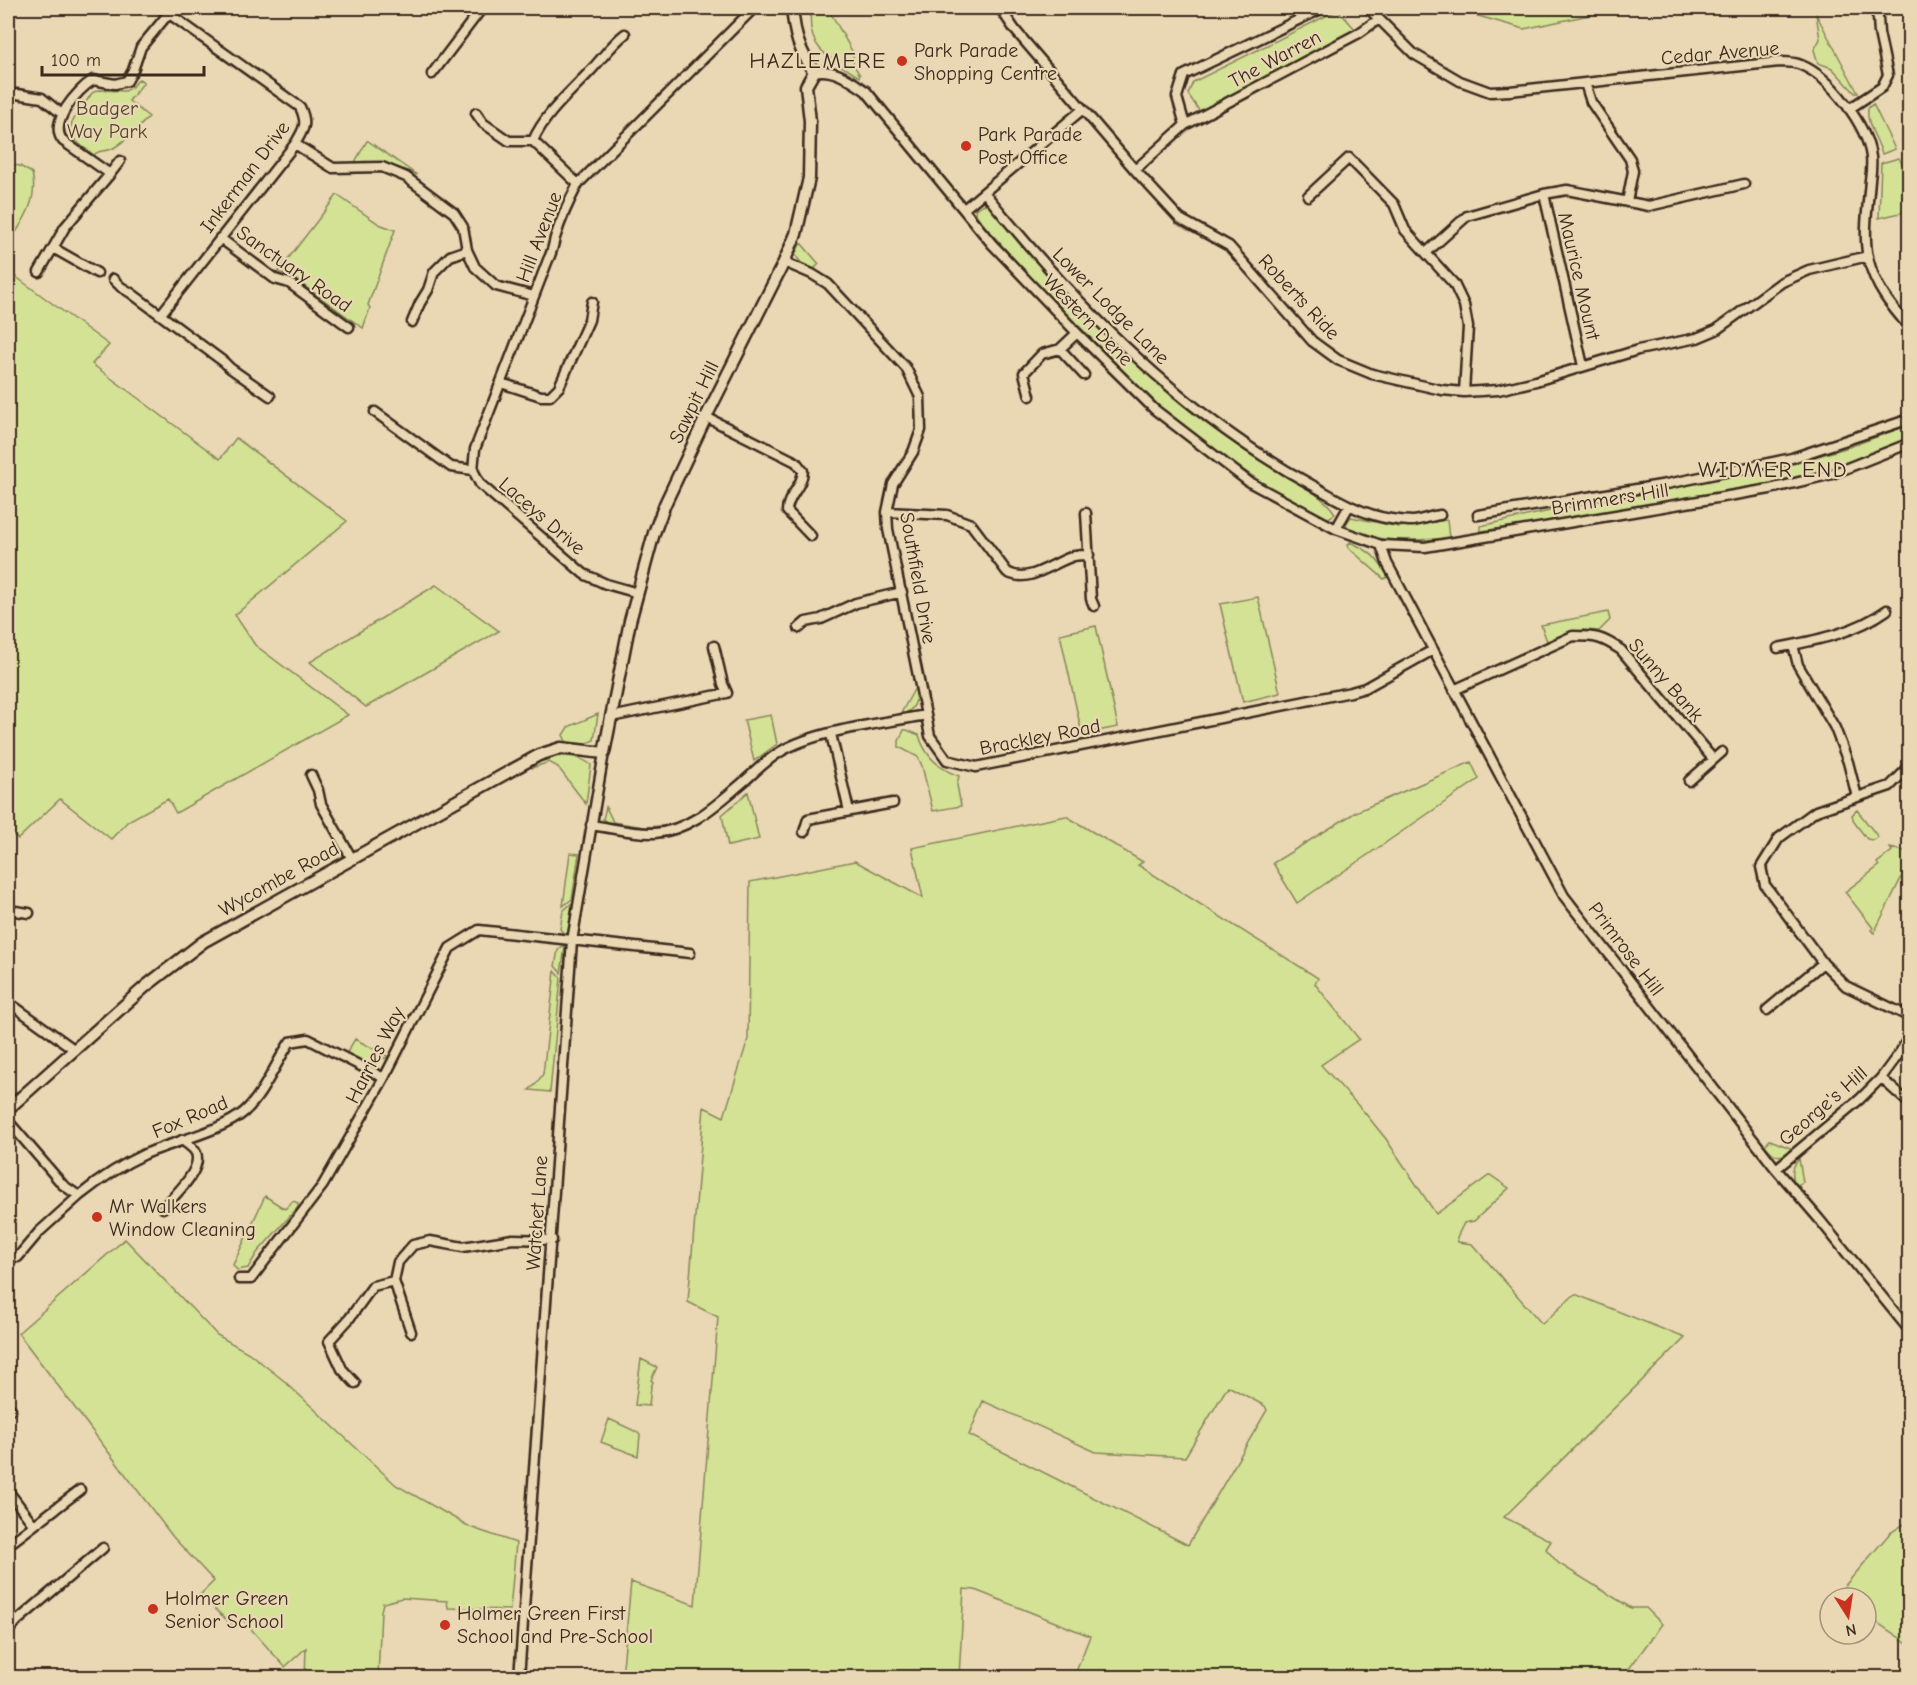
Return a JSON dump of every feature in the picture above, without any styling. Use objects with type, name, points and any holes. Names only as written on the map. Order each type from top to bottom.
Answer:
[{"type":"street","name":"Inkerman Drive","points":[[161,8],[300,107],[305,127],[295,144],[161,314]]},
{"type":"street","points":[[432,74],[482,8]]},
{"type":"street","name":"Hill Avenue","points":[[473,470],[475,449],[553,250],[555,238],[578,184],[754,8]]},
{"type":"street","points":[[792,8],[795,35],[803,55],[814,72]]},
{"type":"street","points":[[1002,11],[1013,8]]},
{"type":"street","name":"The Warren","points":[[1185,125],[1177,97],[1184,75],[1323,8]]},
{"type":"street","name":"Cedar Avenue","points":[[1368,8],[1414,54],[1460,81],[1490,92],[1779,62],[1800,64],[1816,74],[1835,91],[1865,136],[1872,159],[1866,237],[1868,256],[1873,277],[1884,298],[1910,328]]},
{"type":"street","points":[[1849,109],[1882,87],[1888,75],[1878,18],[1874,8]]},
{"type":"street","name":"Roberts Ride","points":[[1002,11],[1015,30],[1180,219],[1229,246],[1312,341],[1338,360],[1372,374],[1443,390],[1464,392],[1508,388],[1638,350],[1697,338],[1716,330],[1782,282],[1809,270],[1868,256]]},
{"type":"street","points":[[110,174],[59,136],[58,126],[62,114],[85,86],[93,80],[115,84],[127,81],[141,47],[169,13]]},
{"type":"street","name":"The Warren","points":[[1136,170],[1185,125],[1359,33],[1379,19]]},
{"type":"street","points":[[533,141],[539,126],[601,60],[611,45],[625,34]]},
{"type":"street","name":"Western Dene","points":[[814,72],[830,72],[844,77],[866,91],[992,244],[1154,409],[1249,482],[1336,529],[1381,545]]},
{"type":"street","name":"Sawpit Hill","points":[[604,753],[638,592],[654,533],[665,504],[706,417],[796,234],[809,178],[810,121],[806,86],[814,72]]},
{"type":"street","points":[[1585,83],[1591,102],[1630,159],[1632,171],[1627,202]]},
{"type":"street","points":[[8,95],[42,98],[62,114]]},
{"type":"street","points":[[964,209],[1083,109]]},
{"type":"street","points":[[476,113],[483,123],[509,141],[533,141],[578,184]]},
{"type":"street","points":[[295,144],[333,168],[382,167],[406,177],[454,213],[463,227],[467,250],[475,267],[496,286],[534,296]]},
{"type":"street","points":[[1308,196],[1352,155],[1394,204],[1405,230],[1454,284],[1464,305],[1468,327],[1464,392]]},
{"type":"street","points":[[39,272],[65,227],[120,162]]},
{"type":"street","points":[[1427,252],[1467,216],[1544,194],[1567,190],[1649,206],[1744,184]]},
{"type":"street","name":"Lower Lodge Lane","points":[[984,192],[1036,254],[1100,321],[1175,392],[1216,424],[1292,475],[1349,506],[1389,519],[1415,521],[1440,515]]},
{"type":"street","name":"Maurice Mount","points":[[1544,194],[1583,366]]},
{"type":"street","name":"Sanctuary Road","points":[[220,238],[275,279],[289,284],[349,327]]},
{"type":"street","points":[[53,248],[97,273]]},
{"type":"street","points":[[412,322],[434,272],[450,256],[467,250]]},
{"type":"street","name":"Southfield Drive","points":[[784,262],[828,284],[906,368],[920,397],[921,429],[913,452],[893,484],[887,512],[888,529],[926,715]]},
{"type":"street","points":[[113,279],[270,396]]},
{"type":"street","points":[[501,383],[541,396],[550,396],[559,387],[589,320],[592,302]]},
{"type":"street","points":[[1030,396],[1024,373],[1042,354],[1060,349],[1077,333]]},
{"type":"street","points":[[1060,349],[1084,375]]},
{"type":"street","name":"Laceys Drive","points":[[375,412],[451,467],[473,470],[480,484],[584,574],[606,584],[638,592]]},
{"type":"street","points":[[706,417],[796,462],[803,471],[803,481],[787,504],[787,511],[811,536]]},
{"type":"street","points":[[1478,515],[1667,484],[1792,458],[1910,418]]},
{"type":"street","name":"Brimmers Hill","points":[[1381,545],[1425,547],[1770,489],[1832,474],[1910,443]]},
{"type":"street","points":[[1336,529],[1349,506]]},
{"type":"street","points":[[887,512],[947,515],[971,524],[1007,572],[1014,576],[1029,575],[1076,555],[1089,555]]},
{"type":"street","points":[[1086,513],[1091,599],[1094,606]]},
{"type":"street","name":"Primrose Hill","points":[[1381,545],[1387,563],[1564,896],[1776,1169],[1910,1331]]},
{"type":"street","points":[[799,628],[806,622],[821,619],[856,603],[902,592]]},
{"type":"street","points":[[1778,648],[1848,632],[1873,620],[1887,610]]},
{"type":"street","name":"Sunny Bank","points":[[1454,690],[1573,636],[1594,636],[1621,650],[1713,759]]},
{"type":"street","points":[[1793,645],[1798,665],[1834,728],[1848,762],[1857,797]]},
{"type":"street","points":[[611,717],[727,693],[714,646]]},
{"type":"street","name":"Brackley Road","points":[[926,715],[930,736],[947,759],[976,767],[1358,690],[1433,650]]},
{"type":"street","points":[[591,825],[655,833],[674,829],[698,819],[779,752],[804,741],[831,734],[926,715]]},
{"type":"street","points":[[831,734],[849,811]]},
{"type":"street","name":"Wycombe Road","points":[[8,1109],[147,986],[203,942],[538,755],[561,748],[604,753]]},
{"type":"street","points":[[1689,781],[1722,752]]},
{"type":"street","name":"Watchet Lane","points":[[519,1677],[572,941],[604,753]]},
{"type":"street","points":[[1910,766],[1890,786],[1816,811],[1779,838],[1761,867],[1765,885],[1823,963],[1846,986],[1910,1017]]},
{"type":"street","points":[[311,775],[321,804],[352,859]]},
{"type":"street","points":[[804,832],[808,819],[893,803]]},
{"type":"street","points":[[8,910],[28,913]]},
{"type":"street","name":"Harries Way","points":[[249,1290],[251,1279],[323,1185],[384,1078],[450,948],[479,930],[690,953]]},
{"type":"street","points":[[1767,1010],[1823,963]]},
{"type":"street","points":[[8,1002],[75,1050]]},
{"type":"street","name":"George's Hill","points":[[1776,1169],[1860,1100],[1881,1078],[1910,1035]]},
{"type":"street","name":"Fox Road","points":[[18,1257],[39,1232],[105,1175],[145,1154],[228,1122],[244,1112],[257,1096],[290,1042],[308,1040],[384,1078]]},
{"type":"street","points":[[1881,1078],[1910,1104]]},
{"type":"street","points":[[8,1122],[63,1185],[79,1196]]},
{"type":"street","points":[[163,1208],[190,1177],[197,1160],[195,1152],[182,1140]]},
{"type":"street","points":[[411,1332],[394,1281],[398,1262],[413,1245],[430,1241],[463,1247],[513,1239],[552,1240]]},
{"type":"street","points":[[239,1279],[251,1279]]},
{"type":"street","points":[[355,1383],[342,1369],[329,1341],[349,1319],[373,1286],[394,1281]]},
{"type":"street","points":[[8,1545],[80,1490]]},
{"type":"street","points":[[8,1491],[33,1524]]},
{"type":"street","points":[[8,1631],[16,1621],[103,1548]]},
{"type":"green space","points":[[806,8],[828,8],[853,53],[853,64],[859,77],[831,59],[817,45],[811,25],[811,12]]},
{"type":"green space","points":[[1464,8],[1622,8],[1524,29],[1468,13]]},
{"type":"green space","points":[[1338,10],[1356,30],[1200,112],[1188,94],[1193,82]]},
{"type":"green space","points":[[1816,14],[1858,93],[1855,93],[1832,68],[1818,63],[1814,50],[1820,39]]},
{"type":"green space","name":"Badger Way Park","points":[[139,79],[144,82],[129,101],[149,117],[132,134],[109,150],[94,155],[80,145],[72,133],[72,122],[92,93],[98,90],[125,91]]},
{"type":"green space","points":[[1873,104],[1895,149],[1882,154],[1870,126],[1868,108]]},
{"type":"green space","points":[[367,141],[417,175],[387,164],[355,162]]},
{"type":"green space","points":[[1899,158],[1909,176],[1909,211],[1879,218],[1881,163]]},
{"type":"green space","points":[[8,164],[20,166],[32,173],[34,183],[28,211],[8,245]]},
{"type":"green space","points":[[337,195],[379,224],[395,230],[368,305],[370,308],[363,328],[289,275],[278,272]]},
{"type":"green space","points":[[984,204],[990,206],[1048,272],[1167,392],[1235,444],[1310,490],[1321,498],[1335,514],[1327,519],[1283,496],[1234,464],[1162,411],[1025,271],[982,223],[975,209]]},
{"type":"green space","points":[[801,243],[819,264],[813,270],[801,263],[795,254]]},
{"type":"green space","points":[[8,271],[109,345],[92,364],[220,459],[236,438],[347,521],[235,615],[255,645],[348,715],[176,813],[168,799],[128,821],[111,839],[60,799],[18,839],[8,831]]},
{"type":"green space","points":[[1909,425],[1909,439],[1869,457],[1800,480],[1600,515],[1481,531],[1480,526],[1583,504],[1777,468],[1849,447]]},
{"type":"green space","points":[[1351,517],[1399,527],[1447,520],[1449,538],[1393,540],[1363,535],[1352,531],[1346,524]]},
{"type":"green space","points":[[1350,542],[1372,555],[1388,577],[1384,579],[1349,548]]},
{"type":"green space","points":[[436,585],[499,631],[366,707],[310,662]]},
{"type":"green space","points":[[1258,597],[1280,693],[1243,702],[1220,604]]},
{"type":"green space","points":[[1608,612],[1610,620],[1599,631],[1583,630],[1547,641],[1541,625]]},
{"type":"green space","points":[[1096,626],[1118,727],[1082,734],[1060,634]]},
{"type":"green space","points":[[916,686],[914,705],[909,711],[900,715]]},
{"type":"green space","points":[[598,714],[594,740],[585,744],[567,743],[563,735],[568,727]]},
{"type":"green space","points":[[771,715],[777,744],[754,761],[744,720]]},
{"type":"green space","points":[[904,730],[919,735],[934,761],[945,770],[959,776],[957,785],[961,806],[933,811],[918,757],[899,747]]},
{"type":"green space","points":[[555,756],[578,758],[591,765],[586,804],[558,767],[549,762],[532,768],[531,766]]},
{"type":"green space","points":[[1471,762],[1479,779],[1297,903],[1273,863],[1356,812]]},
{"type":"green space","points":[[748,792],[759,839],[728,846],[722,815]]},
{"type":"green space","points":[[606,807],[613,822],[644,827],[660,826],[661,829],[648,830],[614,825],[603,819]]},
{"type":"green space","points":[[1857,810],[1878,837],[1873,840],[1867,839],[1854,822],[1852,815]]},
{"type":"green space","points":[[1066,816],[1143,862],[1138,865],[1318,978],[1315,984],[1359,1039],[1321,1065],[1386,1139],[1436,1214],[1490,1175],[1509,1188],[1474,1221],[1464,1223],[1457,1237],[1458,1242],[1472,1244],[1542,1324],[1575,1294],[1685,1338],[1504,1517],[1551,1541],[1546,1549],[1558,1563],[1631,1608],[1646,1608],[1662,1624],[1623,1677],[1074,1677],[1090,1636],[975,1590],[964,1589],[959,1677],[622,1677],[631,1582],[695,1605],[718,1317],[688,1302],[704,1107],[724,1117],[748,1039],[750,882],[855,861],[923,898],[912,848]],"holes":[[[1228,1386],[1265,1406],[1267,1410],[1188,1545],[969,1435],[983,1401],[1096,1452],[1185,1457]]]},
{"type":"green space","points":[[1890,848],[1909,852],[1909,862],[1874,933],[1871,930],[1873,928],[1845,892],[1879,866],[1877,863],[1892,851]]},
{"type":"green space","points":[[570,853],[579,854],[572,899],[563,906]]},
{"type":"green space","points":[[572,903],[568,933],[564,934],[560,929],[563,911]]},
{"type":"green space","points":[[565,947],[561,973],[555,966],[558,950]]},
{"type":"green space","points":[[555,971],[561,978],[550,1092],[529,1090],[543,1074]]},
{"type":"green space","points":[[355,1039],[389,1057],[363,1064],[346,1054]]},
{"type":"green space","points":[[1770,1140],[1793,1149],[1781,1156],[1775,1155],[1765,1145]]},
{"type":"green space","points":[[1799,1159],[1803,1182],[1796,1186],[1793,1172],[1794,1165]]},
{"type":"green space","points":[[265,1196],[285,1209],[293,1201],[298,1203],[298,1207],[257,1253],[248,1268],[237,1270],[233,1265]]},
{"type":"green space","points":[[125,1239],[217,1335],[249,1353],[283,1380],[396,1485],[470,1527],[516,1543],[510,1610],[448,1608],[447,1601],[402,1598],[383,1603],[378,1677],[305,1677],[306,1648],[285,1667],[242,1619],[233,1626],[200,1595],[214,1581],[173,1537],[18,1333]]},
{"type":"green space","points":[[641,1359],[657,1367],[651,1380],[653,1382],[649,1406],[635,1405]]},
{"type":"green space","points":[[609,1419],[640,1435],[638,1456],[601,1442]]},
{"type":"green space","points":[[1909,1521],[1909,1644],[1878,1623],[1878,1586],[1845,1586],[1890,1533]]},
{"type":"place","name":"Park Parade Shopping Centre","points":[[902,61]]},
{"type":"place","name":"Park Parade Post Office","points":[[966,146]]},
{"type":"place","name":"Mr Walkers Window Cleaning","points":[[97,1217]]},
{"type":"place","name":"Holmer Green Senior School","points":[[153,1609]]},
{"type":"place","name":"Holmer Green First School and Pre-School","points":[[445,1625]]},
{"type":"district","name":"HAZLEMERE","points":[[818,61]]},
{"type":"district","name":"WIDMER END","points":[[1773,470]]}]
